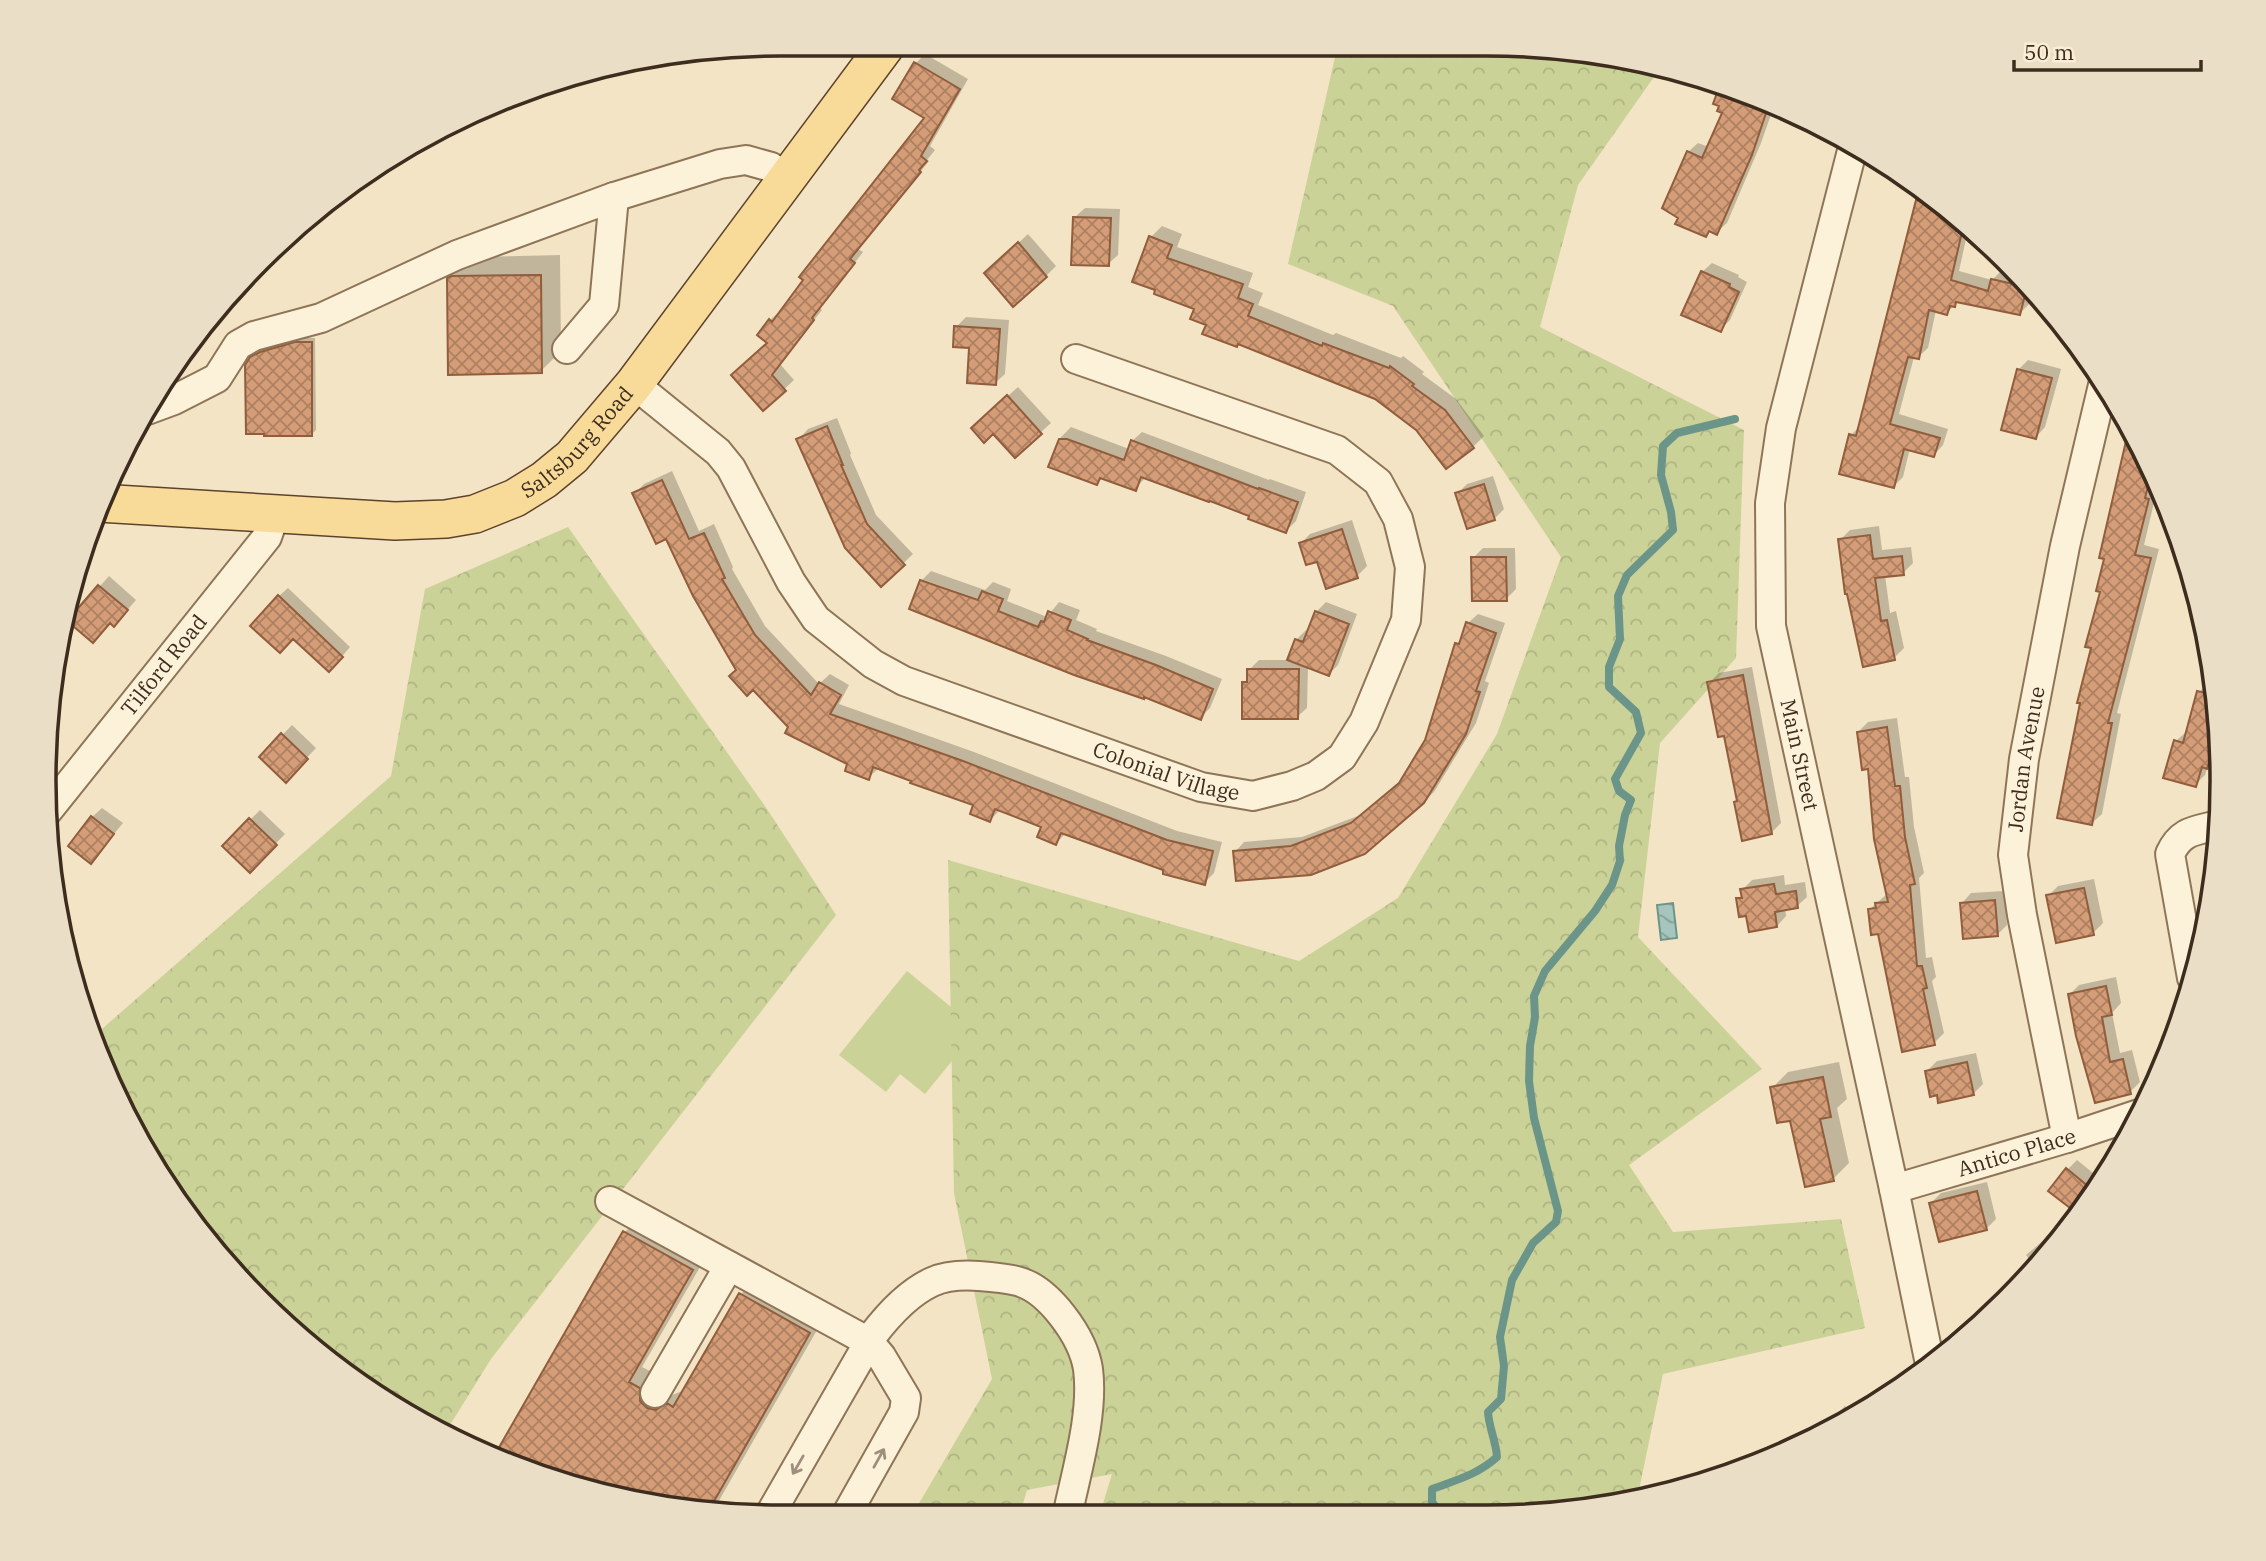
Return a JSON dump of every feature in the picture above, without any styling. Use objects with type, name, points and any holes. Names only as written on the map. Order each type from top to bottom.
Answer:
[{"type":"main road","name":"Saltsburg Road","points":[[111,504],[395,521],[446,519],[475,514],[515,498],[544,480],[572,457],[634,384],[878,56]]},
{"type":"street","name":"Main Street","points":[[1851,155],[1782,428],[1770,503],[1771,626],[1895,1189],[1934,1349]]},
{"type":"street","points":[[161,405],[217,378],[238,345],[254,336],[321,318],[457,255],[614,197],[720,164],[746,160],[771,167],[788,177]]},
{"type":"street","points":[[567,349],[604,305],[614,197]]},
{"type":"street","name":"Colonial Village","points":[[634,384],[718,452],[736,477],[791,582],[816,619],[873,664],[904,681],[1201,787],[1252,796],[1292,786],[1316,776],[1342,757],[1364,722],[1406,620],[1410,567],[1398,519],[1378,482],[1337,450],[1076,359]]},
{"type":"street","name":"Jordan Avenue","points":[[2067,1138],[2022,915],[2013,855],[2024,759],[2065,546],[2100,397]]},
{"type":"street","name":"Tilford Road","points":[[57,799],[267,537],[275,514]]},
{"type":"street","points":[[2188,955],[2170,854],[2176,841],[2185,834],[2208,828]]},
{"type":"street","name":"Antico Place","points":[[1895,1189],[2126,1118]]},
{"type":"street","points":[[610,1201],[869,1342],[881,1356],[906,1398],[904,1412],[852,1505]]},
{"type":"street","points":[[655,1393],[729,1266]]},
{"type":"street","points":[[775,1505],[885,1318],[909,1296],[933,1282],[961,1274],[1019,1281],[1054,1306],[1082,1344],[1088,1369],[1089,1404],[1069,1505]]},
{"type":"green space","points":[[1335,56],[1533,58],[1580,62],[1654,77],[1578,185],[1540,327],[1744,430],[1736,658],[1660,743],[1638,937],[1762,1069],[1629,1165],[1673,1232],[1841,1219],[1865,1328],[1663,1374],[1639,1488],[1627,1491],[1580,1499],[1486,1505],[1103,1505],[1112,1474],[1027,1490],[1023,1505],[918,1505],[992,1379],[954,1193],[948,860],[1299,961],[1398,898],[1497,734],[1561,557],[1393,306],[1288,264]]},
{"type":"green space","points":[[568,527],[767,809],[836,915],[491,1359],[450,1425],[378,1383],[339,1355],[268,1293],[236,1258],[206,1222],[153,1143],[131,1101],[100,1030],[391,776],[425,589]]},
{"type":"green space","points":[[907,971],[978,1029],[925,1094],[900,1074],[886,1092],[839,1055]]},
{"type":"water","points":[[1673,903],[1677,938],[1661,940],[1657,905]]},
{"type":"building","points":[[914,62],[960,89],[921,156],[927,161],[919,170],[921,172],[850,259],[855,263],[772,375],[786,391],[763,411],[731,375],[767,343],[757,335],[769,319],[772,322],[803,280],[799,277],[924,118],[892,99]]},
{"type":"building","points":[[1717,94],[1766,112],[1752,155],[1717,235],[1709,231],[1706,237],[1675,224],[1678,218],[1662,208],[1687,151],[1702,158],[1722,113],[1717,111],[1719,106],[1713,104]]},
{"type":"building","points":[[1916,200],[1920,201],[1961,235],[1951,280],[1988,291],[1991,279],[2012,284],[2025,297],[2020,315],[1956,302],[1955,307],[1950,306],[1947,315],[1929,310],[1919,359],[1908,357],[1890,424],[1940,438],[1934,457],[1904,449],[1894,488],[1839,474],[1849,434],[1856,436]]},
{"type":"building","points":[[1073,217],[1111,218],[1109,266],[1071,265]]},
{"type":"building","points":[[1149,236],[1172,245],[1167,258],[1243,284],[1238,298],[1253,304],[1248,316],[1322,346],[1323,343],[1389,368],[1390,366],[1445,410],[1474,448],[1446,469],[1416,430],[1375,399],[1238,344],[1237,347],[1202,334],[1206,325],[1190,319],[1194,309],[1154,294],[1155,290],[1132,282]]},
{"type":"building","points":[[1018,242],[1047,277],[1013,307],[984,273]]},
{"type":"building","points":[[1701,271],[1730,284],[1729,287],[1739,292],[1721,332],[1681,315]]},
{"type":"building","points":[[541,275],[542,373],[448,375],[447,278]]},
{"type":"building","points":[[954,326],[1000,329],[996,385],[967,383],[969,348],[953,347]]},
{"type":"building","points":[[295,342],[312,342],[312,436],[246,434],[245,365],[250,357],[260,352]]},
{"type":"building","points":[[2017,369],[2052,378],[2036,439],[2001,430]]},
{"type":"building","points":[[1007,395],[1042,434],[1015,458],[993,434],[984,443],[971,428]]},
{"type":"building","points":[[827,426],[867,524],[905,565],[881,587],[845,548],[796,439]]},
{"type":"building","points":[[1059,439],[1067,439],[1124,460],[1131,440],[1298,502],[1286,533],[1248,519],[1249,516],[1141,477],[1136,491],[1100,478],[1097,485],[1048,467]]},
{"type":"building","points":[[2126,442],[2148,487],[2145,498],[2149,499],[2135,555],[2151,558],[2108,723],[2112,723],[2092,825],[2057,818],[2080,703],[2077,703],[2091,648],[2085,647],[2100,592],[2096,591],[2104,559],[2099,558]]},
{"type":"building","points":[[662,480],[689,539],[704,533],[725,578],[722,579],[755,635],[811,695],[819,682],[841,695],[830,714],[963,761],[1167,840],[1213,851],[1205,885],[1163,874],[1163,870],[1061,833],[1056,845],[1037,837],[1041,827],[995,809],[990,822],[970,814],[973,805],[873,767],[869,780],[845,771],[847,764],[785,733],[788,727],[753,690],[747,696],[729,676],[736,670],[693,596],[666,539],[656,544],[632,493]]},
{"type":"building","points":[[1484,484],[1495,520],[1467,529],[1455,493]]},
{"type":"building","points":[[1342,529],[1358,578],[1326,589],[1317,562],[1306,565],[1299,543]]},
{"type":"building","points":[[1870,535],[1873,559],[1902,556],[1904,575],[1875,578],[1881,621],[1887,620],[1895,660],[1863,667],[1845,594],[1838,539]]},
{"type":"building","points":[[1471,557],[1506,557],[1507,601],[1472,601]]},
{"type":"building","points":[[920,580],[978,600],[982,591],[1003,599],[998,611],[1038,627],[1041,621],[1044,622],[1048,611],[1071,620],[1067,630],[1087,640],[1213,689],[1201,720],[1144,697],[1074,675],[909,609]]},
{"type":"building","points":[[98,585],[128,610],[114,627],[110,623],[93,643],[73,626],[77,609]]},
{"type":"building","points":[[278,595],[343,657],[329,672],[293,639],[280,653],[250,626]]},
{"type":"building","points":[[1315,611],[1349,624],[1329,676],[1287,660],[1295,639],[1303,642]]},
{"type":"building","points":[[1466,622],[1496,633],[1476,691],[1480,692],[1466,734],[1424,803],[1365,854],[1311,875],[1236,881],[1233,851],[1291,846],[1351,823],[1399,783],[1425,740],[1455,643],[1459,644]]},
{"type":"building","points":[[1247,669],[1299,669],[1298,719],[1242,719],[1242,682],[1247,682]]},
{"type":"building","points":[[1743,675],[1772,834],[1742,841],[1724,736],[1718,737],[1707,682]]},
{"type":"building","points":[[2197,691],[2205,693],[2209,761],[2207,769],[2202,767],[2196,787],[2163,778],[2174,740],[2183,743]]},
{"type":"building","points":[[1887,727],[1895,786],[1900,786],[1905,837],[1915,884],[1910,885],[1917,966],[1922,966],[1927,988],[1923,989],[1935,1045],[1902,1052],[1878,934],[1871,935],[1868,909],[1876,908],[1875,903],[1888,902],[1874,839],[1868,769],[1862,770],[1857,732]]},
{"type":"building","points":[[281,733],[308,759],[286,783],[259,757]]},
{"type":"building","points":[[91,816],[114,834],[91,864],[68,846]]},
{"type":"building","points":[[249,818],[277,845],[250,873],[222,846]]},
{"type":"building","points":[[1774,884],[1776,894],[1796,891],[1798,908],[1775,912],[1777,927],[1749,932],[1746,916],[1739,917],[1736,898],[1742,898],[1740,889]]},
{"type":"building","points":[[2084,888],[2094,935],[2056,943],[2046,895]]},
{"type":"building","points":[[1995,900],[1998,936],[1963,939],[1960,903]]},
{"type":"building","points":[[2106,986],[2112,1015],[2102,1017],[2110,1062],[2123,1059],[2131,1094],[2095,1103],[2076,1036],[2068,994]]},
{"type":"building","points":[[1967,1062],[1974,1095],[1938,1103],[1937,1095],[1930,1097],[1925,1071]]},
{"type":"building","points":[[1823,1077],[1831,1117],[1820,1119],[1834,1181],[1805,1187],[1790,1121],[1777,1123],[1770,1087]]},
{"type":"building","points":[[2066,1168],[2087,1185],[2070,1208],[2048,1191]]},
{"type":"building","points":[[1977,1191],[1987,1230],[1939,1242],[1929,1203]]},
{"type":"building","points":[[623,1231],[693,1270],[629,1382],[640,1388],[640,1401],[647,1408],[656,1410],[667,1403],[673,1407],[739,1293],[810,1333],[714,1501],[639,1491],[593,1480],[548,1467],[499,1448]]},
{"type":"waterway","points":[[1434,1505],[1432,1489],[1474,1473],[1497,1457],[1488,1412],[1501,1399],[1504,1366],[1500,1337],[1512,1280],[1533,1243],[1556,1222],[1558,1211],[1534,1118],[1529,1081],[1530,1046],[1535,1017],[1534,996],[1545,971],[1595,911],[1612,885],[1620,861],[1619,846],[1631,800],[1619,791],[1615,779],[1641,733],[1636,712],[1609,687],[1609,667],[1620,639],[1618,596],[1627,575],[1673,530],[1661,475],[1663,446],[1677,433],[1735,419]]}]
